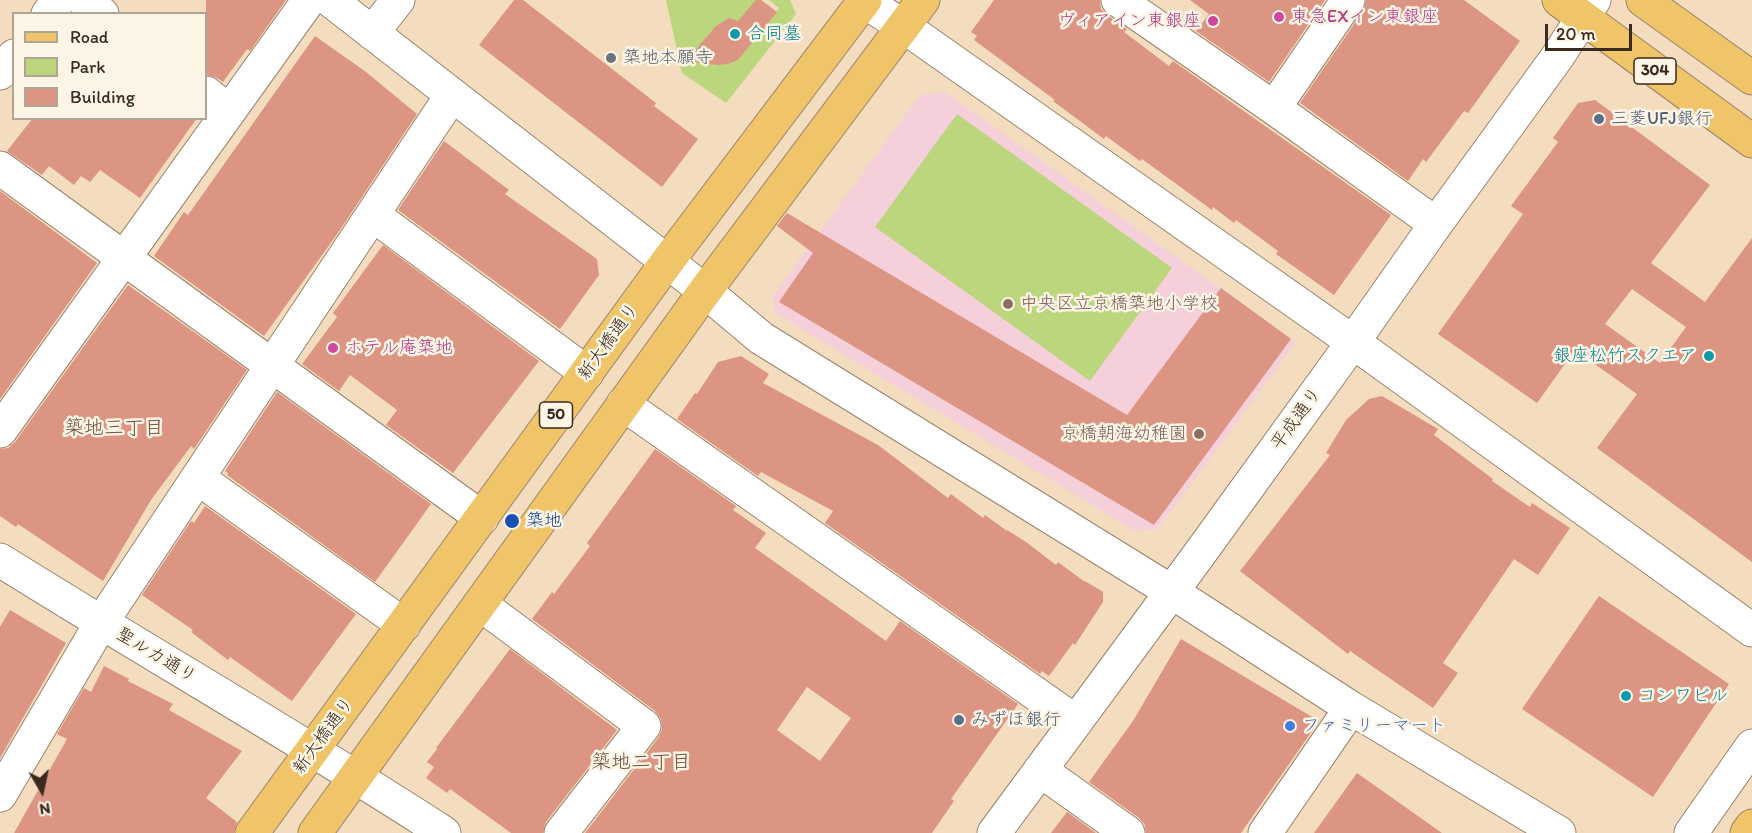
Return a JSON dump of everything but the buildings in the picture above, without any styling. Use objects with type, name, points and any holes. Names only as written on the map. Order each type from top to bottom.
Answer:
[{"type":"main road","name":"新大橋通り","points":[[252,833],[667,262],[864,0]]},
{"type":"main road","name":"50","points":[[315,833],[705,291],[924,0]]},
{"type":"main road","points":[[1643,0],[1752,78]]},
{"type":"main road","name":"304","points":[[1579,6],[1752,141]]},
{"type":"main road","points":[[1747,833],[1752,826]]},
{"type":"street","points":[[50,12],[59,0]]},
{"type":"street","points":[[84,0],[99,12]]},
{"type":"street","points":[[207,119],[217,102],[309,0]]},
{"type":"street","points":[[330,0],[705,291],[761,338],[1172,592],[1351,708],[1559,833]]},
{"type":"street","points":[[372,33],[399,0]]},
{"type":"street","points":[[864,0],[1353,342],[1752,630]]},
{"type":"street","points":[[1118,0],[1436,224]]},
{"type":"street","points":[[1274,108],[1348,0]]},
{"type":"street","name":"平成通り","points":[[994,833],[1172,592],[1558,56],[1579,6]]},
{"type":"street","points":[[0,73],[12,58]]},
{"type":"street","points":[[0,795],[101,623],[452,95]]},
{"type":"street","points":[[0,431],[124,258],[206,120]]},
{"type":"street","points":[[0,168],[482,518]]},
{"type":"street","points":[[373,215],[587,373]]},
{"type":"street","points":[[623,404],[1076,722]]},
{"type":"street","points":[[198,478],[404,625]]},
{"type":"street","name":"聖ルカ通り","points":[[0,560],[357,776],[444,833]]},
{"type":"street","points":[[480,604],[644,726],[561,833]]},
{"type":"street","points":[[1265,833],[1351,708]]},
{"type":"street","points":[[1691,833],[1752,746]]},
{"type":"street","points":[[1040,770],[1128,833]]},
{"type":"shaded area","name":"中央区立京橋築地小学校","points":[[945,92],[1296,342],[1158,529],[1135,531],[775,313],[773,296],[920,95]]},
{"type":"green space","points":[[666,0],[761,0],[777,12],[779,8],[769,0],[790,0],[796,14],[726,103],[682,73]]},
{"type":"green space","points":[[957,114],[1172,268],[1090,381],[875,227]]},
{"type":"place","name":"東急EXイン東銀座","points":[[1279,17]]},
{"type":"place","name":"ヴィアイン東銀座","points":[[1213,21]]},
{"type":"place","name":"合同墓","points":[[735,34]]},
{"type":"place","name":"築地本願寺","points":[[611,58]]},
{"type":"place","name":"三菱UFJ銀行","points":[[1599,119]]},
{"type":"place","name":"中央区立京橋築地小学校","points":[[1008,304]]},
{"type":"place","name":"ホテル庵築地","points":[[333,348]]},
{"type":"place","name":"銀座松竹スクエア","points":[[1709,356]]},
{"type":"place","name":"京橋朝海幼稚園","points":[[1199,434]]},
{"type":"place","name":"築地","points":[[512,521]]},
{"type":"place","name":"コンワビル","points":[[1626,696]]},
{"type":"place","name":"みずほ銀行","points":[[959,720]]},
{"type":"place","name":"ファミリーマート","points":[[1290,726]]},
{"type":"district","name":"築地三丁目","points":[[114,429]]},
{"type":"district","name":"築地二丁目","points":[[641,763]]}]
